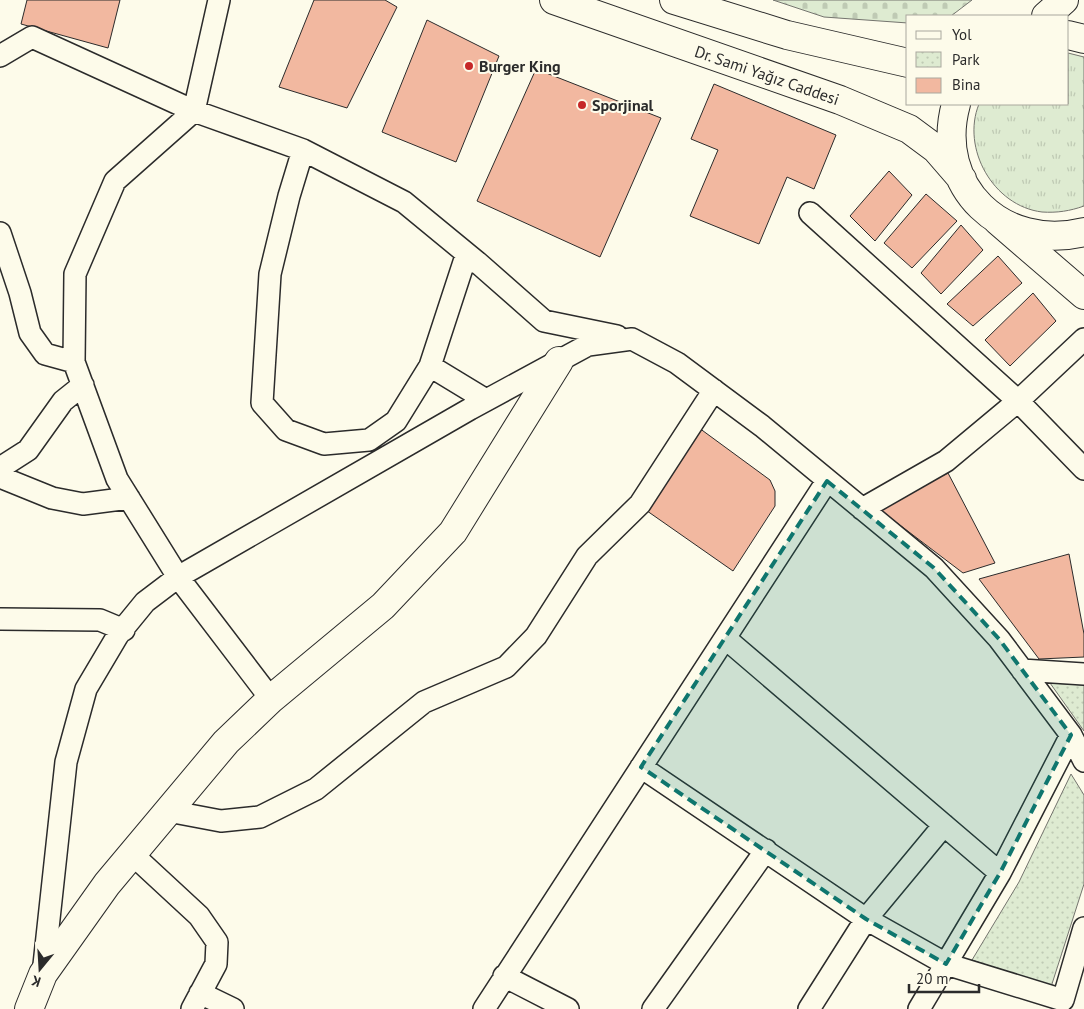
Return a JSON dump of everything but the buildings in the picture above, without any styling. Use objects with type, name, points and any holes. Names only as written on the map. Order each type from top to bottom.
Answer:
[{"type":"street","points":[[219,0],[194,111],[115,181],[76,274],[74,362],[118,479],[178,577],[271,699]]},
{"type":"street","name":"Dr. Sami Yağız Caddesi","points":[[554,0],[840,100],[909,129],[936,149],[962,179]]},
{"type":"street","points":[[674,0],[788,35],[906,63]]},
{"type":"street","points":[[1047,15],[1064,0]]},
{"type":"street","points":[[1069,35],[1084,39]]},
{"type":"street","points":[[0,56],[32,37],[194,111],[303,150],[404,202],[477,262],[544,321],[632,339],[677,363],[762,426],[827,482],[934,568],[999,639],[1071,734],[1084,761]]},
{"type":"street","points":[[956,105],[951,130],[952,145],[962,179],[975,200],[1084,295]]},
{"type":"street","points":[[303,150],[289,196],[270,274],[262,404],[286,430],[324,444],[368,440],[396,421],[430,366],[464,262],[477,262]]},
{"type":"street","points":[[810,213],[1018,401],[1084,469]]},
{"type":"street","points":[[997,220],[1011,228],[1040,236],[1055,237],[1084,232]]},
{"type":"street","points":[[0,232],[20,293],[30,333],[45,354],[74,362]]},
{"type":"street","points":[[43,974],[66,762],[86,689],[118,635],[145,602],[178,577],[486,400],[588,345],[632,339]]},
{"type":"street","points":[[862,509],[946,461],[1018,401],[1084,339]]},
{"type":"street","points":[[29,1009],[43,974],[107,884],[226,742],[271,699],[383,606],[453,532],[559,361]]},
{"type":"street","points":[[430,366],[486,400]]},
{"type":"street","points":[[0,468],[28,450],[63,401],[83,385]]},
{"type":"street","points":[[168,812],[221,820],[260,817],[316,789],[424,702],[506,667],[536,636],[587,556],[640,504],[714,390]]},
{"type":"street","points":[[0,477],[52,498],[83,504],[130,498]]},
{"type":"street","points":[[484,1009],[827,482]]},
{"type":"street","points":[[0,619],[100,620],[124,630]]},
{"type":"street","points":[[725,638],[1000,872]]},
{"type":"street","points":[[1022,670],[1084,674]]},
{"type":"street","points":[[919,1009],[1000,872],[1071,734]]},
{"type":"street","points":[[641,767],[866,919],[946,964],[1062,1005],[1084,928]]},
{"type":"street","points":[[809,1009],[866,919],[944,825]]},
{"type":"street","points":[[653,1009],[766,850]]},
{"type":"street","points":[[132,854],[199,916],[217,942],[216,964],[196,1001],[233,1009]]},
{"type":"street","points":[[504,976],[568,1009]]},
{"type":"highlighted area","points":[[827,481],[934,568],[999,639],[1071,735],[1000,873],[946,964],[866,919],[641,767]]},
{"type":"green space","points":[[773,0],[972,0],[952,15],[906,15],[906,23],[824,17]]},
{"type":"green space","points":[[1069,53],[1084,57],[1084,206],[1063,211],[1042,212],[1024,207],[1009,199],[996,187],[985,172],[978,156],[974,139],[975,121],[979,105],[1069,105]]},
{"type":"green space","points":[[1050,683],[1084,685],[1084,731]]},
{"type":"green space","points":[[1071,774],[1084,795],[1084,884],[1051,987],[972,960],[1019,882]]},
{"type":"place","name":"Burger King","points":[[469,66]]},
{"type":"place","name":"Sporjinal","points":[[582,105]]}]
